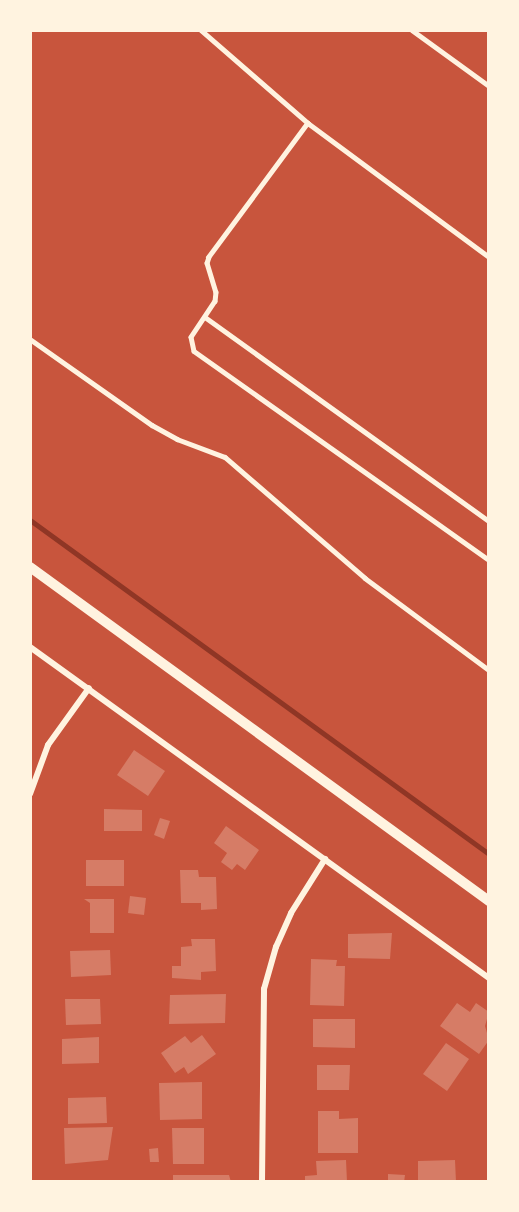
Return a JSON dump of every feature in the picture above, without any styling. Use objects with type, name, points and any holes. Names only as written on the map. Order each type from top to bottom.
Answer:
[{"type":"street","points":[[30,567],[489,902]]},
{"type":"street","points":[[30,647],[489,978]]},
{"type":"street","points":[[30,794],[48,745],[89,688]]},
{"type":"street","points":[[262,1182],[264,989],[276,947],[291,913],[325,859]]},
{"type":"lane","points":[[201,30],[308,123],[489,257]]},
{"type":"lane","points":[[412,30],[489,86]]},
{"type":"lane","points":[[308,123],[209,256],[207,263],[216,292],[205,316],[191,337],[194,351],[489,560]]},
{"type":"lane","points":[[205,316],[489,521]]},
{"type":"lane","points":[[30,339],[152,425],[177,439],[225,457],[365,578],[489,670]]},
{"type":"building","points":[[134,750],[165,771],[148,796],[117,775]]},
{"type":"building","points":[[104,809],[142,810],[142,831],[104,831]]},
{"type":"building","points":[[160,818],[170,821],[164,839],[154,835]]},
{"type":"building","points":[[226,826],[259,850],[245,870],[237,864],[232,870],[221,862],[227,853],[214,843]]},
{"type":"building","points":[[86,860],[124,860],[124,886],[86,886]]},
{"type":"building","points":[[180,870],[198,870],[199,877],[216,877],[217,909],[201,910],[201,903],[181,903]]},
{"type":"building","points":[[130,896],[146,898],[144,915],[128,913]]},
{"type":"building","points":[[84,899],[114,899],[114,933],[90,933],[90,903]]},
{"type":"building","points":[[392,933],[390,959],[348,958],[348,934]]},
{"type":"building","points":[[191,939],[215,939],[216,971],[201,972],[201,980],[172,978],[172,966],[181,966],[181,947],[192,946]]},
{"type":"building","points":[[110,950],[111,975],[71,977],[70,951]]},
{"type":"building","points":[[311,959],[337,960],[336,966],[345,966],[344,1006],[310,1005]]},
{"type":"building","points":[[226,994],[225,1023],[169,1024],[170,995]]},
{"type":"building","points":[[65,999],[100,999],[101,1024],[66,1025]]},
{"type":"building","points":[[457,1003],[470,1012],[476,1003],[489,1012],[485,1026],[489,1040],[479,1054],[440,1026]]},
{"type":"building","points":[[313,1019],[355,1019],[355,1048],[313,1047]]},
{"type":"building","points":[[202,1035],[216,1054],[188,1074],[184,1067],[175,1073],[161,1053],[185,1036],[191,1043]]},
{"type":"building","points":[[99,1037],[99,1063],[62,1064],[62,1039]]},
{"type":"building","points":[[446,1043],[469,1059],[447,1091],[423,1074]]},
{"type":"building","points":[[317,1065],[350,1065],[349,1090],[317,1090]]},
{"type":"building","points":[[202,1082],[202,1119],[160,1120],[159,1083]]},
{"type":"building","points":[[106,1097],[107,1123],[68,1124],[68,1098]]},
{"type":"building","points":[[318,1111],[339,1111],[339,1119],[358,1118],[358,1153],[318,1153]]},
{"type":"building","points":[[113,1127],[108,1160],[65,1164],[64,1128]]},
{"type":"building","points":[[172,1128],[204,1128],[204,1164],[173,1164]]},
{"type":"building","points":[[158,1148],[159,1162],[150,1162],[149,1149]]},
{"type":"building","points":[[346,1160],[347,1182],[305,1182],[305,1176],[317,1175],[316,1161]]},
{"type":"building","points":[[455,1160],[456,1182],[418,1182],[418,1161]]},
{"type":"building","points":[[388,1174],[405,1175],[404,1182],[388,1182]]},
{"type":"building","points":[[173,1175],[229,1175],[231,1182],[173,1182]]},
{"type":"waterway","points":[[30,520],[489,854]]}]
